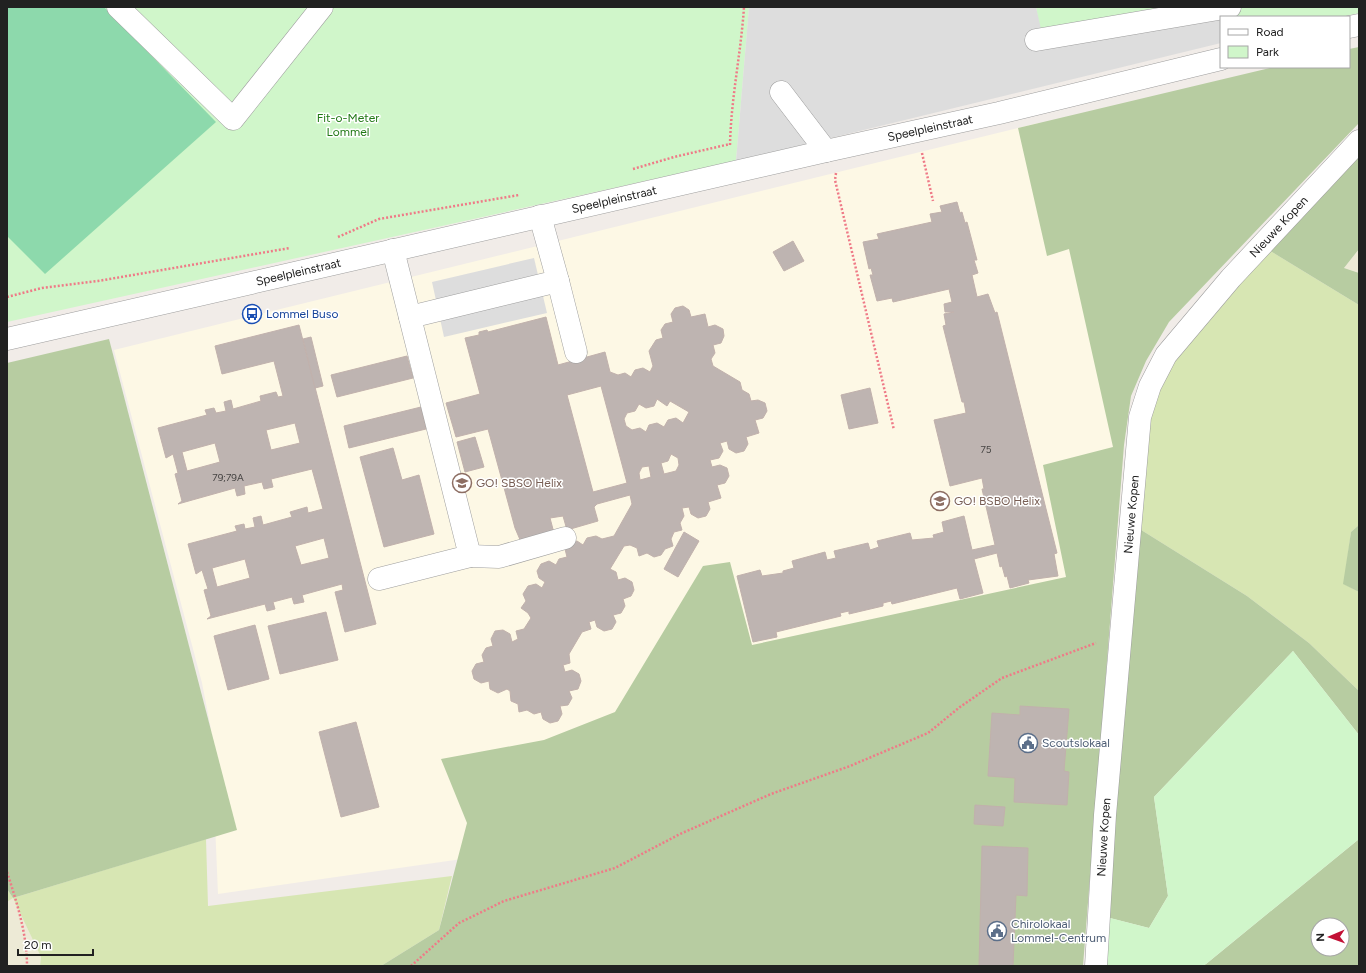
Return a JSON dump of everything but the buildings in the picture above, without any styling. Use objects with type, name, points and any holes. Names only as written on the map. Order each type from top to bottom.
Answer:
[{"type":"street","points":[[118,7],[233,119],[322,7]]},
{"type":"street","points":[[1036,40],[1230,7]]},
{"type":"street","name":"Speelpleinstraat","points":[[7,339],[540,216],[999,113],[1220,60]]},
{"type":"street","points":[[781,92],[832,150]]},
{"type":"street","name":"Nieuwe Kopen","points":[[1096,966],[1105,815],[1140,417],[1150,386],[1166,354],[1231,278],[1359,141]]},
{"type":"street","points":[[540,216],[576,352]]},
{"type":"street","points":[[393,250],[470,556]]},
{"type":"street","points":[[410,317],[558,281]]},
{"type":"street","points":[[379,579],[470,556],[499,557],[565,538]]},
{"type":"path","points":[[730,173],[731,112],[742,35],[744,7]]},
{"type":"path","points":[[917,131],[933,201]]},
{"type":"path","points":[[629,170],[674,157],[730,144]]},
{"type":"path","points":[[832,150],[835,180],[894,430]]},
{"type":"path","points":[[334,239],[379,219],[522,194]]},
{"type":"path","points":[[7,297],[42,288],[98,281],[297,246]]},
{"type":"path","points":[[411,966],[459,924],[504,901],[615,868],[680,834],[771,794],[850,766],[928,733],[960,707],[1002,678],[1098,642],[1121,636]]},
{"type":"path","points":[[7,872],[18,903],[27,950],[27,966]]},
{"type":"shaded area","points":[[749,7],[1036,7],[1041,29],[1163,7],[1218,7],[1220,16],[1220,43],[736,161]]},
{"type":"shaded area","name":"GO! SBSO Helix","points":[[1038,123],[1126,392],[1108,615],[476,857],[218,894],[211,729],[202,683],[114,350]]},
{"type":"shaded area","points":[[1359,249],[1359,273],[1344,268]]},
{"type":"shaded area","points":[[534,258],[547,313],[444,337],[432,282]]},
{"type":"shaded area","points":[[13,898],[41,957],[40,966],[7,966],[7,902]]},
{"type":"green space","name":"Fit-o-Meter Lommel","points":[[7,7],[749,7],[736,161],[7,322]]},
{"type":"green space","points":[[7,7],[104,7],[216,122],[45,274],[7,236]]},
{"type":"green space","points":[[1036,7],[1163,7],[1040,30]]},
{"type":"green space","points":[[1218,7],[1359,7],[1359,13],[1346,16],[1221,16]]},
{"type":"green space","points":[[1359,47],[1359,123],[1169,322],[1146,361],[1131,396],[1124,445],[1083,966],[381,966],[439,930],[467,823],[441,759],[544,740],[615,712],[703,566],[730,562],[752,645],[1066,577],[1043,465],[1113,447],[1069,249],[1047,256],[1018,128],[1270,68],[1350,68],[1350,49]]},
{"type":"green space","points":[[1359,155],[1359,249],[1344,268],[1359,273],[1359,305],[1267,249]]},
{"type":"green space","points":[[1267,249],[1359,305],[1359,525],[1351,532],[1344,584],[1359,592],[1359,691],[1309,643],[1247,596],[1138,528],[1151,404],[1173,351]]},
{"type":"green space","points":[[109,339],[237,830],[13,898],[7,889],[7,363]]},
{"type":"green space","points":[[1359,525],[1359,592],[1343,584],[1351,532]]},
{"type":"green space","points":[[1138,528],[1247,596],[1309,643],[1359,691],[1359,735],[1293,651],[1154,797],[1168,896],[1149,928],[1106,917]]},
{"type":"green space","points":[[1293,651],[1359,735],[1359,839],[1202,966],[1105,966],[1106,917],[1149,928],[1168,896],[1154,797]]},
{"type":"green space","points":[[206,839],[208,906],[452,876],[439,930],[381,966],[40,966],[41,957],[13,898]]},
{"type":"green space","points":[[1359,839],[1359,966],[1202,966],[1206,964]]},
{"type":"green space","points":[[7,889],[13,898],[7,902]]},
{"type":"place","name":"Lommel Buso","points":[[252,314]]},
{"type":"place","name":"GO! SBSO Helix","points":[[462,483]]},
{"type":"place","name":"GO! BSBO Helix","points":[[940,501]]},
{"type":"place","name":"Scoutslokaal","points":[[1028,743]]},
{"type":"place","name":"Chirolokaal Lommel-Centrum","points":[[997,931]]}]
